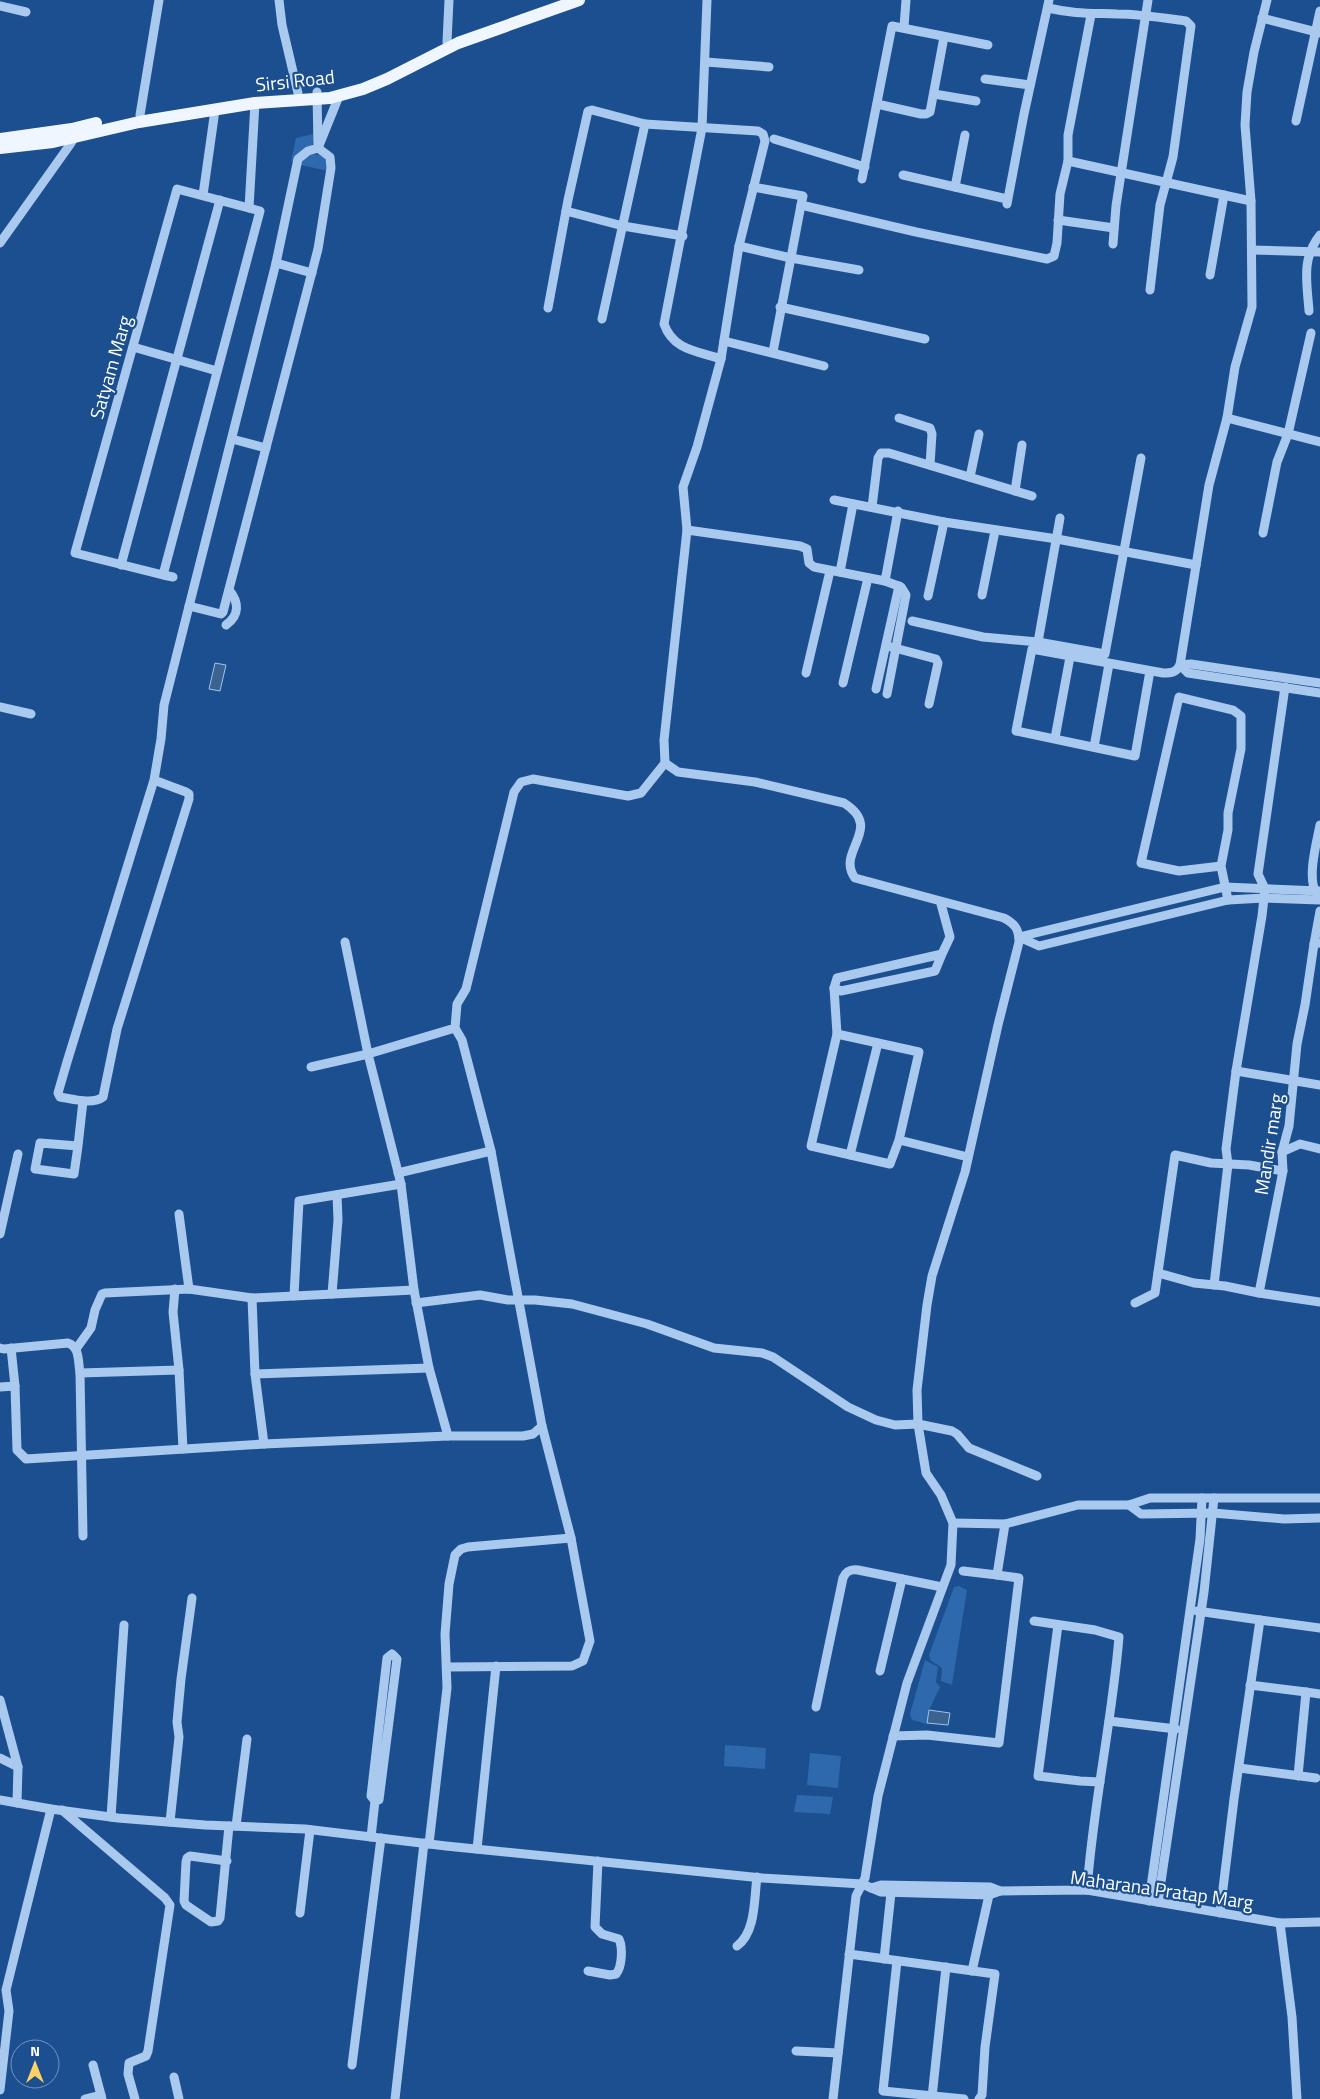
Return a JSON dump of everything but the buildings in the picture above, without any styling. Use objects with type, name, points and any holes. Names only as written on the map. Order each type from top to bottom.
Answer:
[{"type":"main road","name":"Sirsi Road","points":[[0,148],[73,133],[255,103],[317,96],[339,96],[387,79],[488,24],[559,0]]},
{"type":"main road","name":"Sirsi Road","points":[[0,139],[73,133],[140,115],[254,95],[298,93],[317,96],[360,85],[448,45],[579,0]]},
{"type":"street","points":[[140,115],[159,0]]},
{"type":"street","points":[[279,0],[282,25],[298,93]]},
{"type":"street","points":[[448,45],[450,0]]},
{"type":"street","points":[[707,0],[702,128],[683,236],[664,324],[668,334],[676,343],[721,360]]},
{"type":"street","points":[[904,27],[906,0]]},
{"type":"street","points":[[1113,244],[1148,0]]},
{"type":"street","points":[[1150,671],[1135,756],[1016,731],[1032,649],[1150,671],[1172,673],[1180,665],[1209,485],[1227,418],[1235,367],[1252,306],[1251,201],[1245,125],[1247,92],[1267,0]]},
{"type":"street","points":[[903,175],[1007,202],[1030,85],[1049,4],[1070,13],[1146,16],[1186,21],[1191,26],[1173,157],[1160,205],[1150,290]]},
{"type":"street","points":[[0,6],[26,12]]},
{"type":"street","points":[[1296,121],[1318,32],[1320,11]]},
{"type":"street","points":[[801,205],[916,232],[1047,259],[1054,256],[1056,251],[1060,194],[1068,161],[1068,135],[1091,15]]},
{"type":"street","points":[[1262,18],[1318,32]]},
{"type":"street","points":[[862,179],[892,26],[988,45]]},
{"type":"street","points":[[877,104],[926,114],[930,112],[944,37]]},
{"type":"street","points":[[706,62],[769,67]]},
{"type":"street","points":[[985,79],[1030,85]]},
{"type":"street","points":[[934,94],[976,101]]},
{"type":"street","points":[[317,96],[318,148]]},
{"type":"street","points":[[318,148],[339,96]]},
{"type":"street","points":[[248,208],[255,103]]},
{"type":"street","points":[[163,575],[260,211],[203,195],[216,110]]},
{"type":"street","points":[[447,1667],[572,1666],[583,1661],[590,1641],[571,1538],[542,1426],[491,1151],[462,1040],[454,1028],[457,1004],[466,989],[514,792],[521,782],[533,779],[628,796],[641,793],[665,763],[664,740],[687,530],[683,487],[697,447],[721,360],[740,246],[765,141],[763,134],[758,131],[645,124],[592,110],[588,111],[566,211],[548,308]]},
{"type":"street","points":[[602,319],[645,124]]},
{"type":"street","points":[[0,243],[73,133]]},
{"type":"street","points":[[955,187],[966,135]]},
{"type":"street","points":[[774,139],[865,168]]},
{"type":"street","points":[[154,780],[186,792],[189,794],[190,799],[118,1029],[102,1097],[100,1100],[83,1101],[60,1098],[58,1093],[154,780],[161,739],[164,705],[276,263],[298,159],[308,151],[318,148]]},
{"type":"street","points":[[189,606],[222,613],[229,590],[318,249],[331,168],[330,157],[318,148]]},
{"type":"street","points":[[1068,161],[1251,201]]},
{"type":"street","points":[[753,187],[802,196],[772,352]]},
{"type":"street","name":"Satyam Marg","points":[[121,564],[75,553],[177,188],[203,195]]},
{"type":"street","points":[[1210,275],[1224,195]]},
{"type":"street","points":[[173,577],[121,564],[220,200]]},
{"type":"street","points":[[566,211],[623,226],[683,236]]},
{"type":"street","points":[[1058,220],[1114,228]]},
{"type":"street","points":[[1309,311],[1307,259],[1320,235]]},
{"type":"street","points":[[740,246],[791,258],[859,270]]},
{"type":"street","points":[[1252,250],[1320,252]]},
{"type":"street","points":[[276,263],[312,273]]},
{"type":"street","points":[[780,307],[925,339]]},
{"type":"street","points":[[1263,533],[1277,462],[1288,434],[1311,333]]},
{"type":"street","points":[[724,341],[824,366]]},
{"type":"street","points":[[133,347],[217,371]]},
{"type":"street","points":[[899,418],[930,428],[932,434],[930,465]]},
{"type":"street","points":[[1227,418],[1320,442]]},
{"type":"street","points":[[970,477],[979,434]]},
{"type":"street","points":[[232,439],[266,448]]},
{"type":"street","points":[[1015,491],[1022,445]]},
{"type":"street","points":[[872,507],[878,458],[881,453],[889,453],[1032,496]]},
{"type":"street","points":[[912,620],[983,637],[1038,642],[1105,654],[1141,458]]},
{"type":"street","points":[[834,500],[898,511],[944,522],[1057,539],[1196,565]]},
{"type":"street","points":[[806,673],[853,504]]},
{"type":"street","points":[[885,581],[898,511]]},
{"type":"street","points":[[1038,642],[1060,518]]},
{"type":"street","points":[[928,596],[944,522]]},
{"type":"street","points":[[687,530],[800,546],[807,549],[810,566],[885,581],[899,586],[904,591],[906,600],[887,694]]},
{"type":"street","points":[[982,594],[995,531]]},
{"type":"street","points":[[843,683],[868,578]]},
{"type":"street","points":[[876,689],[899,586]]},
{"type":"street","points":[[226,625],[234,619],[237,608],[236,600],[229,590]]},
{"type":"street","points":[[886,646],[936,659],[937,668],[929,704]]},
{"type":"street","points":[[1055,738],[1070,657]]},
{"type":"street","points":[[1094,747],[1109,664]]},
{"type":"street","points":[[1180,665],[1191,664],[1320,683]]},
{"type":"street","points":[[1180,665],[1188,673],[1320,693]]},
{"type":"street","points":[[1214,1285],[1228,1164],[1226,1149],[1236,1071],[1264,894],[1258,874],[1285,687]]},
{"type":"street","points":[[1221,866],[1179,871],[1141,863],[1179,697],[1233,710],[1241,716],[1241,749],[1228,813],[1228,830],[1221,866],[1228,900]]},
{"type":"street","points":[[0,707],[32,714]]},
{"type":"street","points":[[665,763],[678,772],[755,782],[844,803],[854,809],[860,816],[859,836],[849,860],[850,872],[855,878],[1004,918],[1012,923],[1018,931],[1019,937],[968,1157],[932,1276],[927,1305],[918,1390],[918,1424],[926,1472],[941,1495],[953,1523],[951,1566],[907,1683],[878,1796],[865,1878],[856,1896],[833,2099]]},
{"type":"street","points":[[1019,937],[1225,887],[1264,894],[1318,895],[1313,865],[1320,825]]},
{"type":"street","points":[[1019,937],[1039,946],[1228,900],[1264,894]]},
{"type":"street","points":[[834,988],[841,991],[935,971],[950,937],[941,904]]},
{"type":"street","name":"Mandir marg","points":[[1259,1293],[1283,1171],[1282,1152],[1288,1126],[1297,1044],[1317,943],[1320,910]]},
{"type":"street","points":[[345,942],[368,1054],[401,1184],[416,1303],[429,1368],[448,1436]]},
{"type":"street","points":[[838,1034],[919,1052],[899,1140],[890,1164],[811,1146],[838,1034],[834,988],[837,978],[942,954]]},
{"type":"street","points":[[311,1066],[368,1054],[454,1028]]},
{"type":"street","points":[[850,1155],[878,1043]]},
{"type":"street","points":[[1236,1071],[1320,1084]]},
{"type":"street","points":[[78,1146],[40,1144],[35,1168],[74,1174],[78,1146],[83,1101]]},
{"type":"street","points":[[899,1140],[968,1157]]},
{"type":"street","points":[[1282,1152],[1300,1144],[1320,1149]]},
{"type":"street","points":[[398,1173],[491,1151]]},
{"type":"street","points":[[0,1234],[18,1154]]},
{"type":"street","points":[[1136,1303],[1155,1293],[1175,1154],[1211,1163],[1283,1171]]},
{"type":"street","points":[[294,1296],[299,1201],[401,1184]]},
{"type":"street","points":[[332,1294],[338,1220],[337,1195]]},
{"type":"street","points":[[179,1214],[189,1289]]},
{"type":"street","points":[[1158,1273],[1194,1283],[1320,1302]]},
{"type":"street","points":[[76,1349],[91,1328],[97,1303],[102,1294],[189,1289],[252,1298],[414,1290]]},
{"type":"street","points":[[175,1290],[173,1312],[179,1370],[183,1449]]},
{"type":"street","points":[[416,1303],[480,1295],[508,1300],[572,1304],[646,1324],[714,1348],[762,1353],[780,1361],[848,1407],[876,1420],[895,1425],[918,1424],[952,1431],[969,1448],[1037,1476]]},
{"type":"street","points":[[252,1298],[255,1374],[264,1444]]},
{"type":"street","points":[[0,1348],[68,1343],[76,1349],[80,1373],[83,1536]]},
{"type":"street","points":[[12,1348],[17,1450],[26,1459],[81,1454],[264,1444],[448,1436],[524,1436],[533,1434],[542,1426]]},
{"type":"street","points":[[255,1374],[429,1368]]},
{"type":"street","points":[[80,1373],[179,1370]]},
{"type":"street","points":[[0,1387],[15,1386]]},
{"type":"street","points":[[953,1523],[1004,1524],[1078,1505],[1129,1505],[1150,1498],[1320,1498]]},
{"type":"street","points":[[1154,1902],[1172,1728],[1200,1539],[1202,1498]]},
{"type":"street","points":[[1154,1902],[1183,1730],[1214,1498]]},
{"type":"street","points":[[1129,1505],[1141,1514],[1213,1514],[1284,1519],[1320,1518]]},
{"type":"street","points":[[997,1575],[1004,1524]]},
{"type":"street","points":[[396,2098],[447,1688],[446,1620],[449,1584],[455,1555],[461,1549],[468,1547],[571,1538]]},
{"type":"street","points":[[816,1707],[843,1578],[846,1572],[852,1569],[942,1587]]},
{"type":"street","points":[[893,1736],[927,1736],[999,1743],[1019,1578],[963,1572]]},
{"type":"street","points":[[880,1671],[902,1579]]},
{"type":"street","points":[[170,1822],[179,1737],[177,1722],[181,1679],[192,1598]]},
{"type":"street","points":[[1189,1611],[1320,1628]]},
{"type":"street","points":[[1220,1913],[1260,1620]]},
{"type":"street","points":[[1034,1621],[1095,1630],[1119,1637],[1115,1684],[1100,1782],[1087,1890]]},
{"type":"street","points":[[111,1816],[124,1625]]},
{"type":"street","points":[[1058,1625],[1038,1776],[1100,1782]]},
{"type":"street","points":[[371,1837],[375,1801],[373,1801],[371,1796],[397,1659],[392,1654],[387,1658],[383,1732]]},
{"type":"street","points":[[477,1849],[496,1666]]},
{"type":"street","points":[[1250,1685],[1320,1694]]},
{"type":"street","points":[[1298,1776],[1306,1692]]},
{"type":"street","points":[[0,1700],[18,1767],[17,1803]]},
{"type":"street","points":[[1109,1721],[1183,1730]]},
{"type":"street","points":[[227,1861],[190,1856],[187,1858],[184,1901],[186,1905],[210,1922],[218,1921],[220,1918],[246,1739]]},
{"type":"street","points":[[0,1758],[18,1767]]},
{"type":"street","points":[[1239,1768],[1316,1778]]},
{"type":"street","points":[[0,1800],[51,1809],[170,1822],[310,1830],[427,1844],[757,1877],[862,1884],[871,1888]]},
{"type":"street","points":[[0,2090],[9,2011],[6,1990],[51,1809]]},
{"type":"street","points":[[62,1810],[168,1901],[170,1905],[148,2051],[146,2056],[129,2063],[128,2068],[135,2099]]},
{"type":"street","points":[[300,1913],[310,1830]]},
{"type":"street","points":[[352,2065],[381,1838]]},
{"type":"street","points":[[588,1970],[610,1975],[616,1974],[619,1969],[621,1949],[618,1939],[602,1934],[596,1927],[598,1861]]},
{"type":"street","points":[[737,1946],[743,1942],[751,1925],[757,1877]]},
{"type":"street","name":"Maharana Pratap Marg","points":[[871,1888],[881,1885],[990,1895],[1000,1891],[1087,1890],[1280,1923],[1320,1922]]},
{"type":"street","name":"Maharana Pratap Marg","points":[[871,1888],[891,1893],[990,1887],[1000,1891]]},
{"type":"street","points":[[884,1959],[891,1893]]},
{"type":"street","points":[[972,1970],[990,1895]]},
{"type":"street","points":[[1280,1923],[1292,2017],[1297,2099]]},
{"type":"street","points":[[849,1954],[994,1974],[985,2047],[982,2095],[979,2099]]},
{"type":"street","points":[[897,1961],[883,2090],[906,2096],[964,2099]]},
{"type":"street","points":[[932,2097],[946,1967]]},
{"type":"street","points":[[796,2051],[838,2054]]},
{"type":"street","points":[[85,2099],[101,2097],[93,2065]]},
{"type":"street","points":[[174,2077],[180,2099]]},
{"type":"shaded area","points":[[313,134],[313,142],[308,150],[295,163],[291,161],[296,138]]},
{"type":"shaded area","points":[[313,154],[320,155],[326,159],[328,171],[301,165],[302,160]]},
{"type":"shaded area","points":[[215,663],[226,665],[220,691],[209,689]]},
{"type":"shaded area","points":[[959,1586],[967,1590],[952,1685],[941,1681],[942,1668],[930,1660],[929,1655],[954,1587]]},
{"type":"shaded area","points":[[925,1660],[938,1667],[936,1682],[940,1687],[929,1710],[927,1724],[912,1720],[910,1714]]},
{"type":"shaded area","points":[[929,1710],[950,1713],[948,1725],[927,1723]]},
{"type":"shaded area","points":[[725,1745],[766,1748],[765,1769],[724,1766]]},
{"type":"shaded area","points":[[810,1753],[841,1756],[838,1788],[807,1785]]},
{"type":"shaded area","points":[[797,1795],[833,1797],[830,1814],[794,1812]]}]
